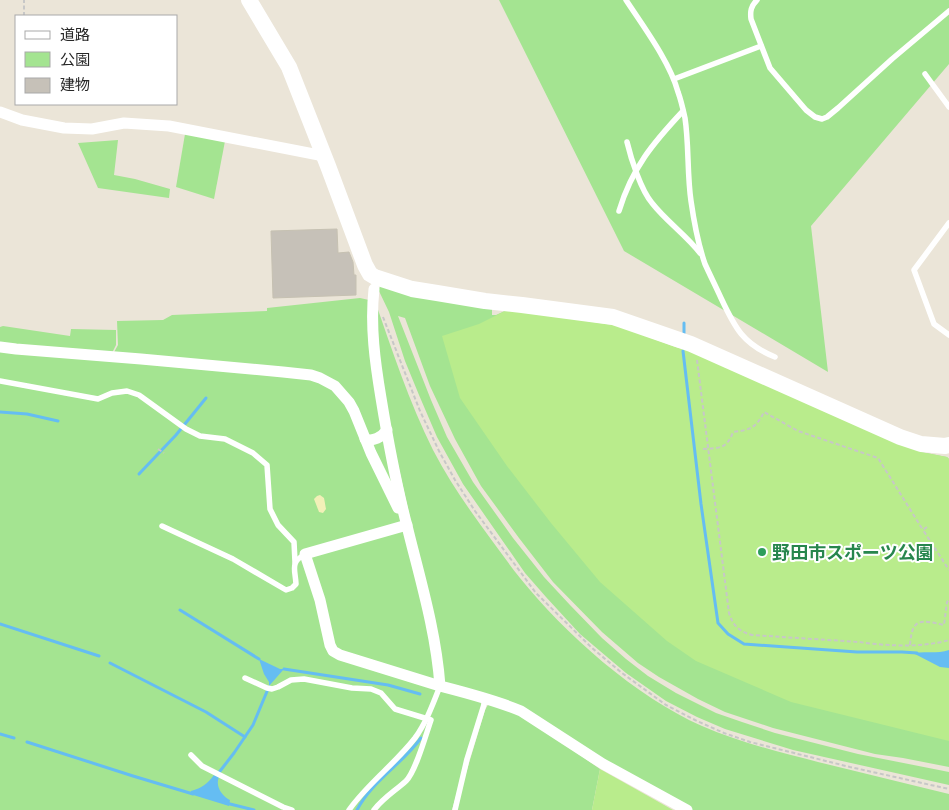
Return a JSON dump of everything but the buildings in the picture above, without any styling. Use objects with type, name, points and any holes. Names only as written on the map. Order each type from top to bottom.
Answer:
[{"type":"street","points":[[249,0],[289,67],[374,283],[381,310]]},
{"type":"street","points":[[0,112],[22,120],[64,128],[92,129],[124,123],[168,126],[324,156]]},
{"type":"street","points":[[374,283],[485,301],[613,317],[695,346],[900,437],[920,444],[948,448]]},
{"type":"street","points":[[374,283],[371,309],[373,346],[390,451],[430,618],[440,686]]},
{"type":"street","points":[[0,347],[311,375],[328,382],[335,386],[354,411],[365,439],[407,525]]},
{"type":"street","points":[[365,439],[372,440],[387,430]]},
{"type":"street","points":[[407,525],[305,554],[320,600],[333,651],[340,655],[440,686],[486,698],[521,711],[603,764],[687,810]]},
{"type":"lane","points":[[626,0],[674,79],[685,119],[690,200],[703,257],[732,322],[752,345],[762,352],[775,357]]},
{"type":"lane","points":[[757,0],[750,10],[751,19],[770,68],[806,110],[814,117],[822,118],[838,108],[949,11]]},
{"type":"lane","points":[[674,79],[761,46]]},
{"type":"lane","points":[[925,74],[949,107]]},
{"type":"lane","points":[[619,210],[626,188],[636,170],[656,141],[683,112]]},
{"type":"lane","points":[[627,142],[648,198],[694,245],[703,257]]},
{"type":"lane","points":[[949,223],[914,270],[934,324],[949,335]]},
{"type":"lane","points":[[0,381],[98,399],[112,393],[127,391],[139,395],[183,427],[200,436],[225,439],[253,453],[267,465],[270,509],[278,525],[294,542],[296,584],[286,590],[233,559],[162,526]]},
{"type":"lane","points":[[294,562],[305,554]]},
{"type":"lane","points":[[245,678],[269,688],[278,687],[291,680],[304,679],[352,688],[371,689],[381,693],[395,709],[431,720],[414,769],[407,780],[380,802],[374,810]]},
{"type":"lane","points":[[349,810],[356,800],[414,740],[427,718],[440,686]]},
{"type":"lane","points":[[455,810],[467,759],[486,698]]},
{"type":"lane","points":[[191,755],[202,766],[292,810]]},
{"type":"path","points":[[24,0],[24,15]]},
{"type":"path","points":[[381,310],[420,411],[455,480],[475,511],[536,593],[592,648],[666,705],[724,733],[750,742],[840,765],[949,789]]},
{"type":"path","points":[[695,346],[729,613],[732,623],[744,633],[752,635],[910,645],[931,644],[949,640]]},
{"type":"path","points":[[703,450],[718,448],[726,444],[733,432],[756,425],[764,412],[798,430],[878,458],[949,570]]},
{"type":"path","points":[[158,449],[164,452]]},
{"type":"path","points":[[923,530],[927,527]]},
{"type":"path","points":[[944,625],[949,600]]},
{"type":"path","points":[[910,645],[912,629],[916,624],[926,621],[949,625]]},
{"type":"green space","points":[[499,0],[949,0],[949,64],[811,226],[828,372],[624,251]]},
{"type":"green space","points":[[185,134],[225,141],[214,199],[176,187]]},
{"type":"green space","points":[[118,140],[114,175],[170,189],[169,198],[98,188],[78,143]]},
{"type":"green space","name":"野田市スポーツ公園","points":[[381,286],[492,306],[492,315],[509,309],[679,347],[921,452],[947,457],[949,459],[949,767],[875,754],[773,728],[725,712],[698,699],[638,663],[602,632],[553,582],[481,486],[455,439],[430,386],[405,318],[398,316],[447,437],[473,482],[544,577],[602,638],[626,659],[648,676],[676,693],[716,713],[775,733],[858,754],[949,772],[949,785],[793,750],[725,729],[666,701],[626,673],[580,634],[525,573],[463,484],[437,437],[419,395],[405,361],[389,312],[378,289]]},
{"type":"green space","points":[[360,298],[369,300],[383,430],[368,437],[331,379],[113,354],[118,345],[117,321],[163,320],[172,315],[267,311],[267,308]]},
{"type":"green space","points":[[374,298],[416,413],[446,474],[517,574],[558,621],[580,642],[652,699],[702,726],[730,737],[774,750],[949,794],[949,810],[691,810],[604,761],[541,719],[445,684],[384,402]]},
{"type":"green space","name":"野田市スポーツ公園","points":[[509,309],[619,326],[679,347],[921,452],[947,457],[949,459],[949,741],[791,702],[696,661],[667,641],[600,582],[507,466],[460,398],[442,336],[479,324]]},
{"type":"green space","points":[[0,327],[70,336],[71,329],[116,330],[116,345],[112,353],[0,344]]},
{"type":"green space","points":[[0,350],[319,380],[342,398],[403,520],[401,524],[302,551],[328,645],[481,700],[481,707],[452,810],[0,810]]},
{"type":"green space","points":[[385,438],[398,498],[370,444]]},
{"type":"green space","points":[[406,528],[423,599],[436,681],[335,649],[310,554]]},
{"type":"green space","points":[[489,703],[524,716],[600,769],[592,810],[457,810],[463,783],[485,710]]},
{"type":"green space","points":[[600,769],[673,810],[592,810]]},
{"type":"sand","points":[[320,495],[324,498],[326,509],[323,513],[319,512],[314,499]]},
{"type":"water","points":[[949,650],[949,668],[940,667],[913,653],[940,652]]},
{"type":"water","points":[[259,659],[284,669],[269,686],[269,682]]},
{"type":"water","points":[[214,775],[219,777],[219,787],[224,796],[230,800],[229,806],[190,794],[191,791],[204,785]]},
{"type":"waterway","points":[[684,323],[684,333]]},
{"type":"waterway","points":[[683,351],[701,504],[718,623],[728,634],[744,644],[857,652],[917,653]]},
{"type":"waterway","points":[[139,474],[176,435],[206,398]]},
{"type":"waterway","points":[[0,412],[27,414],[58,421]]},
{"type":"waterway","points":[[180,610],[259,659]]},
{"type":"waterway","points":[[0,624],[99,656]]},
{"type":"waterway","points":[[110,663],[206,712],[245,737]]},
{"type":"waterway","points":[[284,669],[388,685],[420,694]]},
{"type":"waterway","points":[[217,775],[253,725],[268,689]]},
{"type":"waterway","points":[[0,734],[14,738]]},
{"type":"waterway","points":[[357,810],[371,790],[421,738]]},
{"type":"waterway","points":[[27,742],[193,794]]},
{"type":"waterway","points":[[226,803],[254,810]]},
{"type":"place","name":"野田市スポーツ公園","points":[[762,552]]}]
